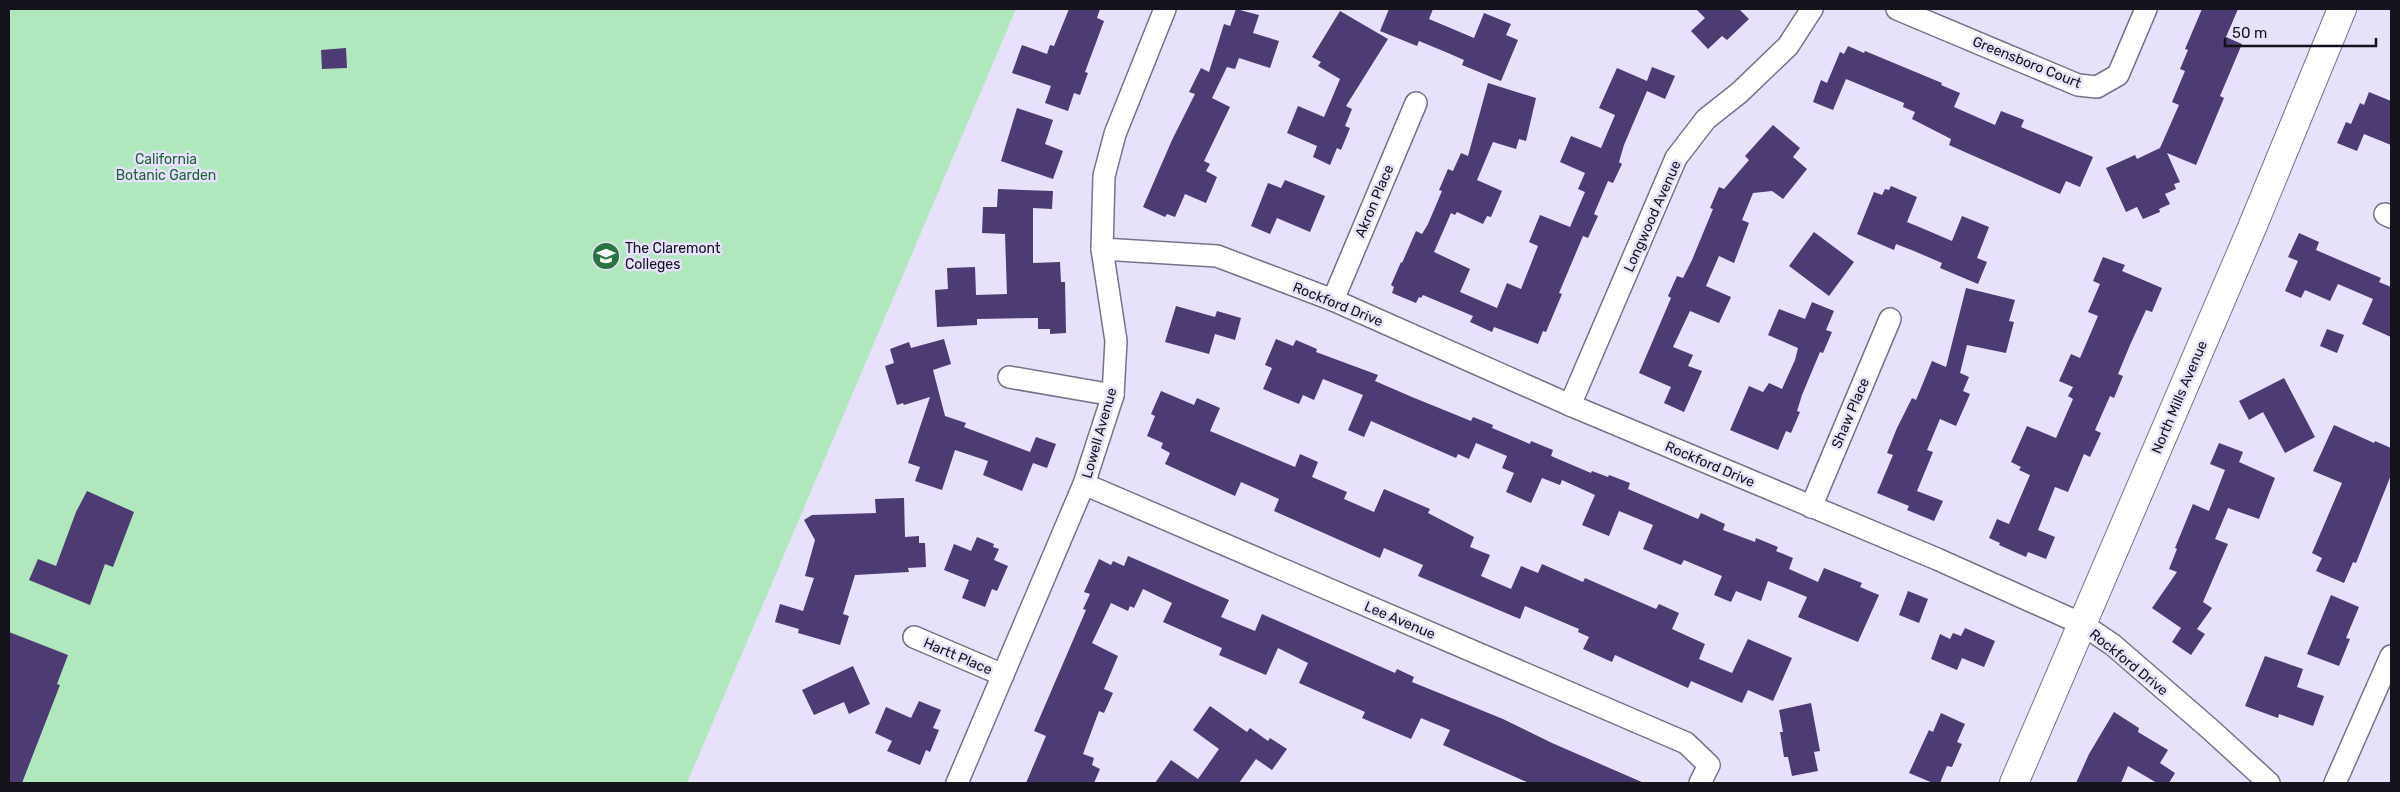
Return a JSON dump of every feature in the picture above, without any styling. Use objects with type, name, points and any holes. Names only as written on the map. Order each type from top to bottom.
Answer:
[{"type":"main road","name":"North Mills Avenue","points":[[2014,783],[2342,9]]},
{"type":"street","name":"Lowell Avenue","points":[[957,783],[1084,484],[1113,395],[1116,341],[1102,249],[1104,176],[1115,134],[1165,9]]},
{"type":"street","name":"Longwood Avenue","points":[[1570,405],[1676,158],[1706,119],[1739,93],[1788,46],[1812,9]]},
{"type":"street","name":"Greensboro Court","points":[[1898,9],[2078,85],[2097,87],[2118,75],[2146,9]]},
{"type":"street","name":"Akron Place","points":[[1333,300],[1416,103]]},
{"type":"street","name":"Rockford Drive","points":[[1102,249],[1217,256],[1333,300],[1570,405],[1937,559],[2082,624],[2113,645],[2269,783]]},
{"type":"street","name":"Shaw Place","points":[[1811,507],[1890,319]]},
{"type":"street","points":[[1009,378],[1113,395]]},
{"type":"street","name":"Lee Avenue","points":[[1084,484],[1686,743],[1705,774]]},
{"type":"street","name":"Hartt Place","points":[[914,637],[1003,675]]},
{"type":"street","points":[[2335,783],[2391,656]]},
{"type":"green space","name":"The Claremont Colleges","points":[[9,9],[1016,9],[687,783],[9,783]]},
{"type":"building","points":[[1069,9],[1100,9],[1097,18],[1104,21],[1085,72],[1088,73],[1080,95],[1074,93],[1068,111],[1045,103],[1051,86],[1012,73],[1022,45],[1047,54],[1050,45],[1054,46]]},
{"type":"building","points":[[1236,9],[1259,15],[1253,33],[1279,41],[1270,68],[1239,58],[1235,69],[1227,67],[1212,98],[1230,107],[1204,161],[1210,164],[1206,171],[1217,177],[1206,203],[1185,194],[1175,217],[1167,214],[1165,217],[1143,207],[1172,140],[1195,94],[1189,92],[1201,68],[1209,72],[1224,24],[1230,26]]},
{"type":"building","points":[[1389,9],[1433,9],[1429,19],[1474,38],[1484,13],[1511,24],[1506,35],[1518,40],[1501,81],[1462,65],[1464,60],[1419,41],[1417,46],[1380,31]]},
{"type":"building","points":[[1696,9],[1739,9],[1749,19],[1727,40],[1722,36],[1708,49],[1691,31],[1705,18]]},
{"type":"building","points":[[2202,9],[2238,9],[2226,37],[2242,44],[2220,96],[2224,98],[2196,165],[2167,153],[2180,182],[2174,184],[2176,189],[2165,194],[2170,204],[2159,209],[2160,212],[2143,219],[2137,207],[2126,212],[2106,168],[2135,155],[2137,159],[2160,148],[2179,105],[2172,102],[2185,71],[2180,69],[2188,50],[2185,49]]},
{"type":"building","points":[[1340,11],[1388,39],[1346,106],[1352,109],[1345,126],[1350,128],[1341,150],[1337,148],[1330,165],[1313,157],[1317,146],[1287,133],[1298,106],[1324,117],[1340,79],[1318,66],[1321,62],[1312,57]]},
{"type":"building","points":[[1848,46],[1864,53],[1865,51],[1942,83],[1941,85],[1960,93],[1954,107],[1995,125],[2001,111],[2024,120],[2021,127],[2093,157],[2080,187],[2066,181],[2060,194],[1949,145],[1951,139],[1912,119],[1915,112],[1903,107],[1904,103],[1846,79],[1833,110],[1813,102],[1821,80],[1827,83],[1840,52],[1844,54]]},
{"type":"building","points":[[346,48],[347,68],[322,69],[321,50]]},
{"type":"building","points":[[1652,67],[1675,76],[1665,99],[1647,91],[1624,145],[1619,162],[1622,164],[1613,183],[1608,181],[1594,214],[1598,216],[1588,238],[1583,236],[1559,293],[1562,294],[1546,332],[1543,331],[1538,344],[1494,327],[1492,332],[1470,322],[1473,316],[1423,295],[1421,298],[1419,297],[1416,303],[1392,293],[1394,287],[1391,285],[1401,262],[1416,231],[1422,234],[1428,224],[1442,191],[1439,190],[1448,169],[1453,171],[1461,153],[1468,156],[1488,83],[1536,98],[1526,141],[1519,139],[1516,149],[1493,142],[1477,180],[1502,191],[1491,217],[1487,216],[1483,224],[1457,212],[1455,215],[1451,213],[1434,252],[1470,269],[1460,292],[1497,308],[1507,283],[1521,289],[1538,246],[1529,242],[1540,215],[1570,227],[1585,192],[1578,189],[1585,173],[1560,162],[1571,136],[1601,148],[1615,115],[1599,108],[1617,68],[1647,81]]},
{"type":"building","points":[[2369,92],[2391,101],[2391,145],[2364,134],[2357,151],[2337,143],[2346,122],[2351,124],[2360,103],[2364,105]]},
{"type":"building","points":[[1017,108],[1053,120],[1045,144],[1063,151],[1053,179],[1001,161]]},
{"type":"building","points":[[1773,125],[1800,148],[1793,157],[1807,169],[1783,199],[1772,191],[1753,193],[1742,220],[1749,223],[1734,263],[1719,256],[1706,286],[1731,297],[1719,323],[1690,311],[1673,347],[1693,355],[1688,366],[1702,371],[1684,412],[1664,403],[1671,387],[1639,373],[1671,298],[1668,296],[1677,276],[1683,278],[1692,260],[1713,209],[1710,208],[1719,187],[1724,189],[1749,160],[1745,156]]},
{"type":"building","points":[[1285,180],[1325,196],[1310,232],[1277,218],[1270,234],[1251,226],[1268,183],[1281,188]]},
{"type":"building","points":[[1891,186],[1917,197],[1907,222],[1952,241],[1962,216],[1989,227],[1977,258],[1987,262],[1978,284],[1940,268],[1942,263],[1914,251],[1896,244],[1894,250],[1857,234],[1874,192],[1882,195],[1885,189],[1889,190]]},
{"type":"building","points":[[998,189],[1053,191],[1052,209],[1033,208],[1033,263],[1060,262],[1061,282],[1065,282],[1066,333],[1050,334],[1050,329],[1038,329],[1038,318],[977,319],[977,325],[937,327],[935,290],[948,289],[947,268],[975,267],[976,295],[1007,294],[1005,234],[982,233],[983,207],[997,207]]},
{"type":"building","points":[[1814,232],[1854,262],[1829,296],[1789,266]]},
{"type":"building","points":[[2299,233],[2319,242],[2316,250],[2381,278],[2379,282],[2391,287],[2391,337],[2362,324],[2373,299],[2338,284],[2330,301],[2305,290],[2301,298],[2285,291],[2298,261],[2288,257]]},
{"type":"building","points":[[2103,257],[2125,265],[2122,271],[2162,288],[2152,312],[2146,310],[2130,345],[2118,374],[2123,376],[2114,398],[2110,396],[2095,430],[2101,433],[2090,457],[2084,454],[2068,492],[2055,487],[2038,530],[2055,537],[2046,559],[2028,552],[2026,557],[1999,545],[2000,543],[1989,538],[1997,519],[2009,524],[2030,475],[2019,470],[2021,467],[2011,462],[2027,426],[2056,438],[2073,399],[2068,396],[2073,387],[2059,381],[2071,354],[2080,358],[2098,316],[2088,312],[2100,284],[2093,281]]},
{"type":"building","points":[[1966,288],[2015,300],[2009,321],[2014,322],[2006,353],[1967,345],[1960,373],[1969,377],[1963,391],[1970,394],[1956,426],[1940,419],[1927,450],[1933,452],[1917,491],[1943,501],[1934,521],[1907,510],[1909,506],[1877,493],[1893,455],[1887,453],[1897,428],[1912,398],[1916,400],[1932,361],[1946,367]]},
{"type":"building","points":[[1812,302],[1834,311],[1826,330],[1832,332],[1823,353],[1820,352],[1802,395],[1797,411],[1800,412],[1791,433],[1786,431],[1778,450],[1730,430],[1749,386],[1763,392],[1769,383],[1782,389],[1795,360],[1798,348],[1768,335],[1779,309],[1805,319]]},
{"type":"building","points":[[1176,306],[1215,317],[1217,311],[1241,318],[1235,340],[1215,334],[1209,354],[1165,342]]},
{"type":"building","points":[[2327,329],[2344,335],[2337,353],[2320,346]]},
{"type":"building","points":[[944,339],[951,364],[933,370],[945,416],[966,423],[964,427],[1030,452],[1036,437],[1056,444],[1047,468],[1033,463],[1022,491],[983,475],[988,461],[955,450],[942,490],[915,481],[920,467],[908,463],[930,397],[904,405],[903,403],[897,405],[885,366],[894,363],[890,349],[909,342],[911,348]]},
{"type":"building","points":[[1276,339],[1293,346],[1296,340],[1317,349],[1316,352],[1378,375],[1375,381],[1412,397],[1471,421],[1473,417],[1493,425],[1492,428],[1530,444],[1531,441],[1553,450],[1551,456],[1591,473],[1592,471],[1608,477],[1609,475],[1630,483],[1628,489],[1698,519],[1701,513],[1725,524],[1723,530],[1755,542],[1756,538],[1778,547],[1776,551],[1793,558],[1789,569],[1818,582],[1824,568],[1862,583],[1860,587],[1879,595],[1858,642],[1798,617],[1807,597],[1768,581],[1761,601],[1736,591],[1731,602],[1714,595],[1722,576],[1684,560],[1681,565],[1643,549],[1653,525],[1619,511],[1609,536],[1582,525],[1595,495],[1562,480],[1560,485],[1542,478],[1531,503],[1506,492],[1514,473],[1502,468],[1507,456],[1476,443],[1469,459],[1458,454],[1456,458],[1371,421],[1364,437],[1348,430],[1363,395],[1323,379],[1314,400],[1303,395],[1299,404],[1263,389],[1272,368],[1265,365]]},
{"type":"building","points":[[2284,378],[2315,437],[2285,453],[2263,412],[2249,420],[2239,401]]},
{"type":"building","points":[[1161,391],[1194,405],[1197,398],[1220,408],[1210,431],[1295,467],[1300,454],[1318,462],[1312,477],[1347,492],[1344,499],[1374,512],[1384,489],[1430,509],[1428,513],[1474,537],[1470,547],[1490,555],[1481,576],[1511,589],[1521,566],[1538,573],[1542,564],[1583,582],[1585,578],[1656,609],[1659,604],[1679,613],[1672,629],[1705,644],[1699,659],[1732,673],[1748,639],[1792,658],[1773,701],[1748,690],[1742,703],[1691,681],[1688,688],[1615,655],[1612,662],[1583,649],[1589,637],[1578,632],[1579,629],[1525,606],[1520,619],[1418,576],[1423,565],[1384,548],[1380,558],[1274,511],[1279,499],[1241,482],[1235,496],[1165,464],[1170,453],[1161,448],[1163,443],[1147,436],[1155,416],[1151,414]]},
{"type":"building","points":[[2334,425],[2374,443],[2375,441],[2391,448],[2391,475],[2356,563],[2353,562],[2344,583],[2316,571],[2322,558],[2312,553],[2342,483],[2313,471]]},
{"type":"building","points":[[2219,443],[2243,452],[2239,462],[2275,478],[2259,519],[2228,508],[2215,539],[2228,544],[2203,602],[2212,608],[2197,629],[2205,634],[2191,655],[2172,642],[2181,628],[2152,608],[2177,572],[2169,569],[2177,549],[2175,548],[2193,504],[2209,511],[2225,470],[2210,464]]},
{"type":"building","points":[[87,491],[134,512],[113,567],[105,564],[90,605],[29,580],[38,559],[56,566],[76,512]]},
{"type":"building","points":[[904,498],[905,537],[919,536],[919,543],[925,543],[926,567],[908,568],[909,572],[855,575],[843,614],[849,616],[840,645],[798,633],[799,629],[775,622],[780,604],[803,611],[814,578],[805,576],[815,540],[804,520],[812,515],[876,513],[875,499]]},
{"type":"building","points":[[977,537],[994,544],[993,547],[999,549],[994,560],[1008,566],[997,591],[992,589],[985,607],[962,598],[969,580],[944,570],[954,544],[971,551]]},
{"type":"building","points":[[1128,556],[1229,600],[1221,617],[1255,631],[1262,614],[1395,673],[1397,669],[1414,677],[1412,682],[1503,719],[1552,743],[1644,783],[1529,783],[1443,745],[1450,730],[1421,718],[1411,739],[1362,718],[1365,712],[1299,683],[1308,663],[1278,648],[1266,675],[1219,655],[1222,648],[1163,622],[1172,603],[1143,589],[1134,608],[1130,606],[1128,611],[1111,603],[1092,643],[1118,656],[1104,689],[1113,693],[1104,713],[1099,711],[1083,754],[1094,758],[1092,765],[1100,769],[1094,783],[1026,783],[1046,736],[1034,731],[1086,610],[1083,609],[1090,594],[1084,592],[1099,559],[1111,565],[1113,561],[1124,566]]},
{"type":"building","points":[[1908,591],[1928,599],[1919,623],[1899,615]]},
{"type":"building","points":[[2331,595],[2359,607],[2346,638],[2350,639],[2339,666],[2307,654]]},
{"type":"building","points":[[1965,628],[1995,641],[1984,667],[1962,658],[1957,670],[1931,659],[1940,634],[1950,639],[1953,633],[1961,636]]},
{"type":"building","points":[[9,632],[68,655],[57,684],[60,685],[22,783],[9,783]]},
{"type":"building","points":[[2265,656],[2303,669],[2297,687],[2324,696],[2313,726],[2279,714],[2278,718],[2245,706]]},
{"type":"building","points":[[853,666],[870,704],[849,714],[844,702],[814,715],[802,690]]},
{"type":"building","points":[[919,701],[941,710],[933,728],[939,730],[930,752],[926,750],[920,765],[887,751],[892,741],[875,733],[886,707],[911,718]]},
{"type":"building","points":[[1811,703],[1820,751],[1814,752],[1818,771],[1792,776],[1788,757],[1784,757],[1780,732],[1783,732],[1779,710]]},
{"type":"building","points":[[1210,706],[1247,732],[1250,728],[1268,741],[1270,738],[1287,749],[1272,770],[1256,759],[1239,783],[1155,783],[1171,760],[1198,779],[1219,749],[1193,730]]},
{"type":"building","points":[[2114,712],[2139,728],[2138,732],[2168,750],[2160,763],[2175,773],[2169,783],[2157,783],[2128,766],[2121,783],[2076,783],[2089,754]]},
{"type":"building","points":[[1941,713],[1965,724],[1957,742],[1962,744],[1952,767],[1947,766],[1940,783],[1933,783],[1909,773],[1929,730],[1933,732]]},
{"type":"place","name":"The Claremont Colleges","points":[[606,256]]},
{"type":"park label","name":"California Botanic Garden","points":[[166,168]]}]
